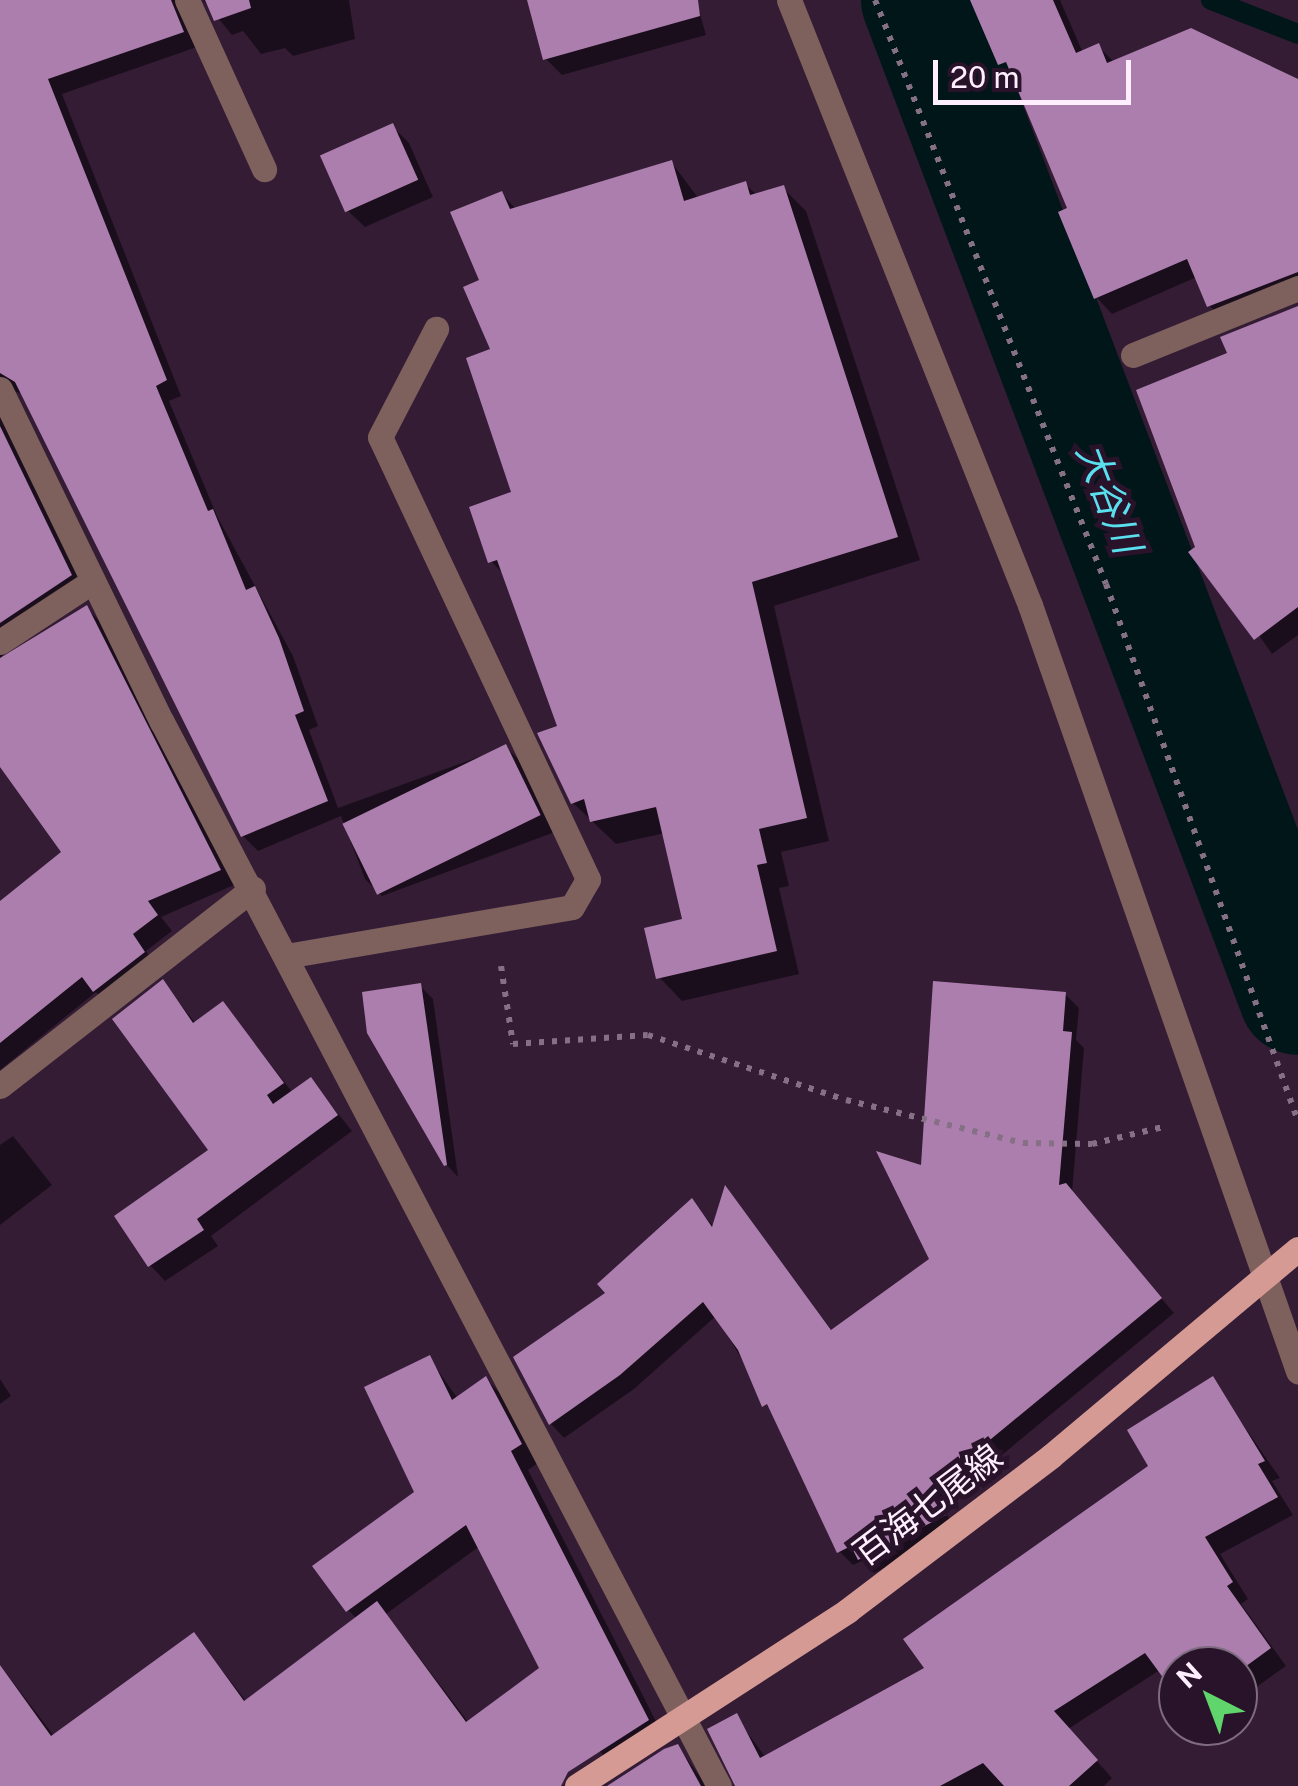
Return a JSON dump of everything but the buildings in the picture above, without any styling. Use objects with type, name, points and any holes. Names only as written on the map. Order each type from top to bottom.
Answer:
[{"type":"main road","name":"百海七尾線","points":[[577,1786],[679,1716],[847,1612],[1051,1456],[1298,1249]]},
{"type":"street","points":[[187,0],[264,169]]},
{"type":"street","points":[[789,0],[1030,606],[1298,1370]]},
{"type":"street","points":[[1133,355],[1298,288]]},
{"type":"street","points":[[286,956],[572,907],[588,879],[380,437],[436,329]]},
{"type":"street","points":[[0,389],[93,581],[286,956],[679,1716],[720,1786]]},
{"type":"street","points":[[0,642],[93,581]]},
{"type":"street","points":[[0,1086],[253,888]]},
{"type":"path","points":[[874,0],[1106,584],[1298,1121]]},
{"type":"path","points":[[493,921],[513,1044],[648,1035],[846,1100],[1023,1144],[1092,1144],[1208,1116]]},
{"type":"waterway","name":"大谷川","points":[[920,0],[1298,996]]},
{"type":"waterway","points":[[1211,0],[1298,34]]}]
